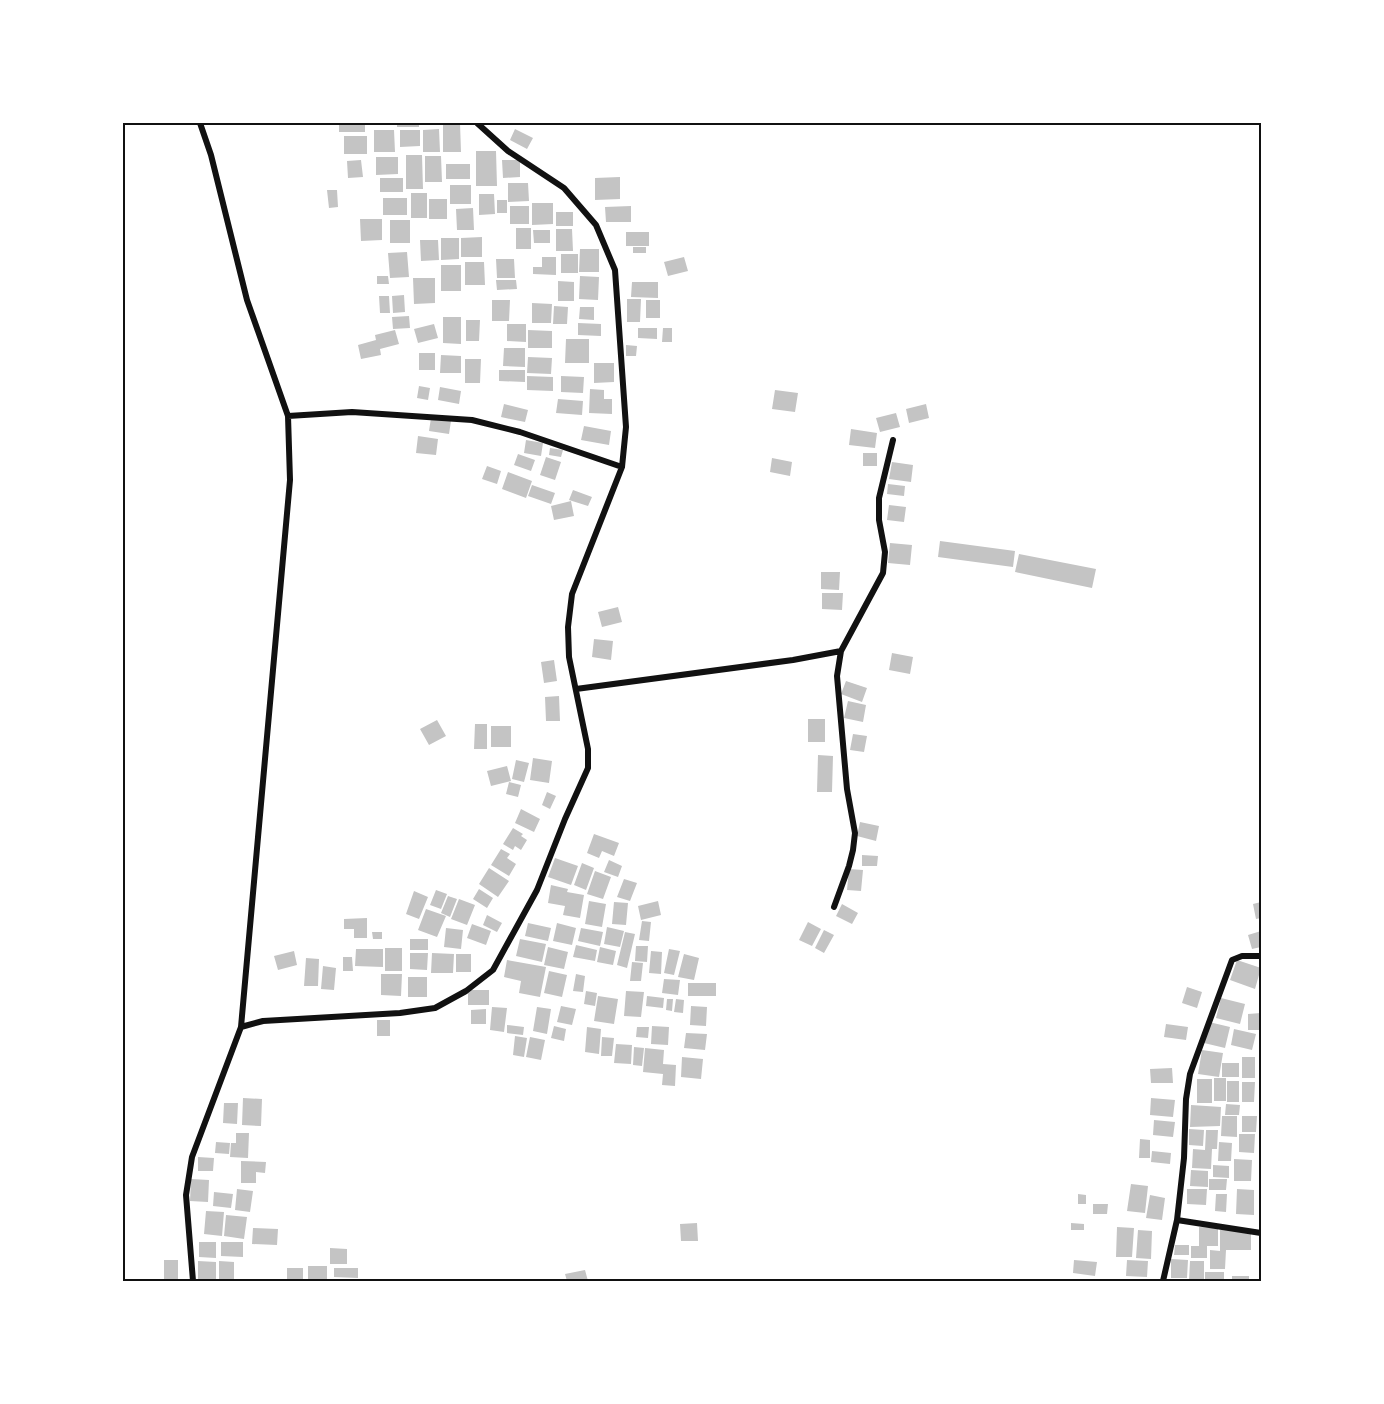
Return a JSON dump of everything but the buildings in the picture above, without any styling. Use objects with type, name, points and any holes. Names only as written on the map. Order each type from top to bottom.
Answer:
[{"type":"street","points":[[193,1281],[186,1195],[192,1157],[241,1027],[290,480],[288,416],[247,300],[211,154],[200,123]]},
{"type":"street","points":[[241,1027],[263,1021],[400,1013],[435,1008],[466,991],[493,970],[537,890],[588,768],[588,749],[568,657],[568,627],[572,594],[622,467],[626,427],[615,270],[596,225],[564,188],[508,151],[477,123]]},
{"type":"street","points":[[288,416],[352,412],[472,420],[550,442],[622,467]]},
{"type":"street","points":[[834,907],[851,858],[855,833],[847,789],[837,676],[841,651],[883,573],[885,552],[879,520],[879,498],[893,440]]},
{"type":"street","points":[[576,689],[794,660],[841,651]]},
{"type":"street","points":[[1163,1281],[1177,1220],[1184,1158],[1186,1099],[1194,1060],[1232,960],[1242,956],[1261,956]]},
{"type":"street","points":[[1177,1220],[1261,1233]]}]
